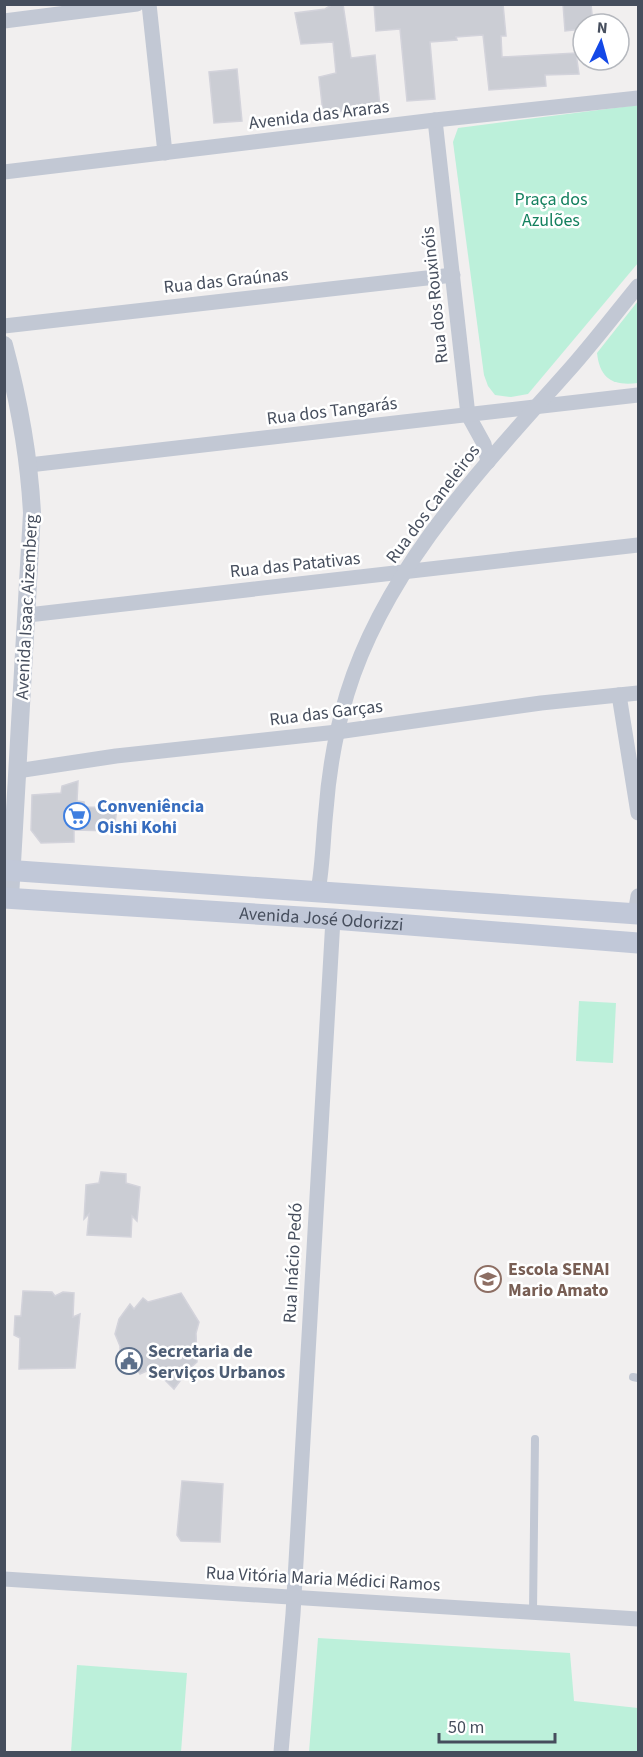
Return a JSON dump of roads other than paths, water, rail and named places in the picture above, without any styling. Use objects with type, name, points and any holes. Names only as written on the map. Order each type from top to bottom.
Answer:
[{"type":"main road","name":"Avenida José Odorizzi","points":[[8,870],[318,891],[637,908]]},
{"type":"main road","name":"Avenida José Odorizzi","points":[[6,901],[333,919],[639,943]]},
{"type":"street","points":[[4,21],[137,4]]},
{"type":"street","points":[[149,4],[165,153]]},
{"type":"street","name":"Avenida das Araras","points":[[4,172],[639,98]]},
{"type":"street","name":"Rua dos Rouxinóis","points":[[435,120],[468,415],[484,444],[488,462]]},
{"type":"street","name":"Rua das Graúnas","points":[[4,326],[453,275]]},
{"type":"street","name":"Rua dos Caneleiros","points":[[318,891],[329,774],[337,732],[348,692],[381,614],[432,531],[639,286]]},
{"type":"street","name":"Avenida Isaac Aizemberg","points":[[4,345],[15,385],[29,465],[32,513],[28,615],[6,901]]},
{"type":"street","name":"Rua dos Tangarás","points":[[29,465],[639,395]]},
{"type":"street","name":"Rua das Patativas","points":[[28,615],[639,545]]},
{"type":"street","name":"Rua das Garças","points":[[17,771],[116,756],[337,732],[639,693]]},
{"type":"street","points":[[619,695],[639,813]]},
{"type":"street","name":"Rua Inácio Pedó","points":[[281,1752],[293,1598],[333,919]]},
{"type":"street","name":"Rua Vitória Maria Médici Ramos","points":[[4,1579],[639,1618]]},
{"type":"lane","points":[[533,1612],[536,1439]]},
{"type":"place","name":"Conveniência Oishi Kohi","points":[[77,816]]},
{"type":"place","name":"Escola SENAI Mario Amato","points":[[488,1279]]},
{"type":"place","name":"Secretaria de Serviços Urbanos","points":[[129,1361]]},
{"type":"park label","name":"Praça dos Azulões","points":[[551,209]]}]
